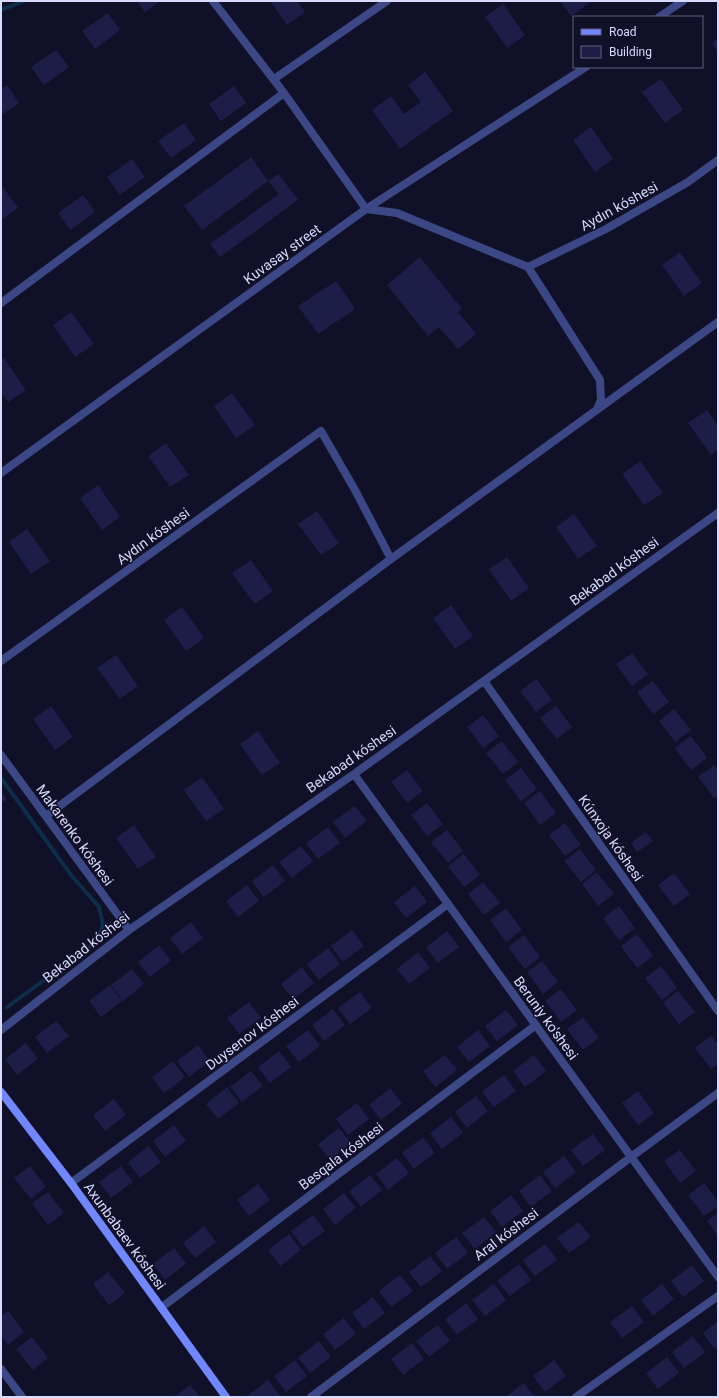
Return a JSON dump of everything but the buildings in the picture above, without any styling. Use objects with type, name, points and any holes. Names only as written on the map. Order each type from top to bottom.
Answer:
[{"type":"street","points":[[213,1],[274,79],[366,209],[397,213],[528,267],[600,380],[601,400],[596,410]]},
{"type":"street","points":[[274,79],[387,1]]},
{"type":"street","points":[[660,16],[683,1]]},
{"type":"street","name":"Kuvasay street","points":[[1,473],[366,209],[584,68]]},
{"type":"street","points":[[1,303],[284,93]]},
{"type":"street","name":"Aydın kóshesi","points":[[528,267],[606,229],[688,182],[718,160]]},
{"type":"street","points":[[46,816],[391,559],[718,322]]},
{"type":"street","name":"Aydın kóshesi","points":[[1,661],[321,431],[355,490],[391,559]]},
{"type":"street","name":"Bekabad kóshesi","points":[[1,1030],[128,930],[354,774],[718,513]]},
{"type":"street","name":"Kúnxoja kóshesi","points":[[484,681],[718,1010]]},
{"type":"street","name":"Makarenko kóshesi","points":[[1,754],[128,930]]},
{"type":"street","name":"Beruniy ko'shesi","points":[[354,774],[718,1278]]},
{"type":"street","name":"Duysenov kóshesi","points":[[71,1183],[448,904]]},
{"type":"street","name":"Besqala kóshesi","points":[[162,1307],[536,1025]]},
{"type":"street","name":"Axunbabaev kóshesi","points":[[1,1092],[71,1183],[226,1397]]},
{"type":"street","name":"Aral kóshesi","points":[[312,1397],[718,1093]]},
{"type":"street","points":[[576,1397],[718,1296]]},
{"type":"street","points":[[1,1369],[22,1397]]},
{"type":"waterway","points":[[1,10],[24,1]]},
{"type":"waterway","points":[[1,778],[71,875],[99,907],[103,925],[97,942],[7,1007]]}]
